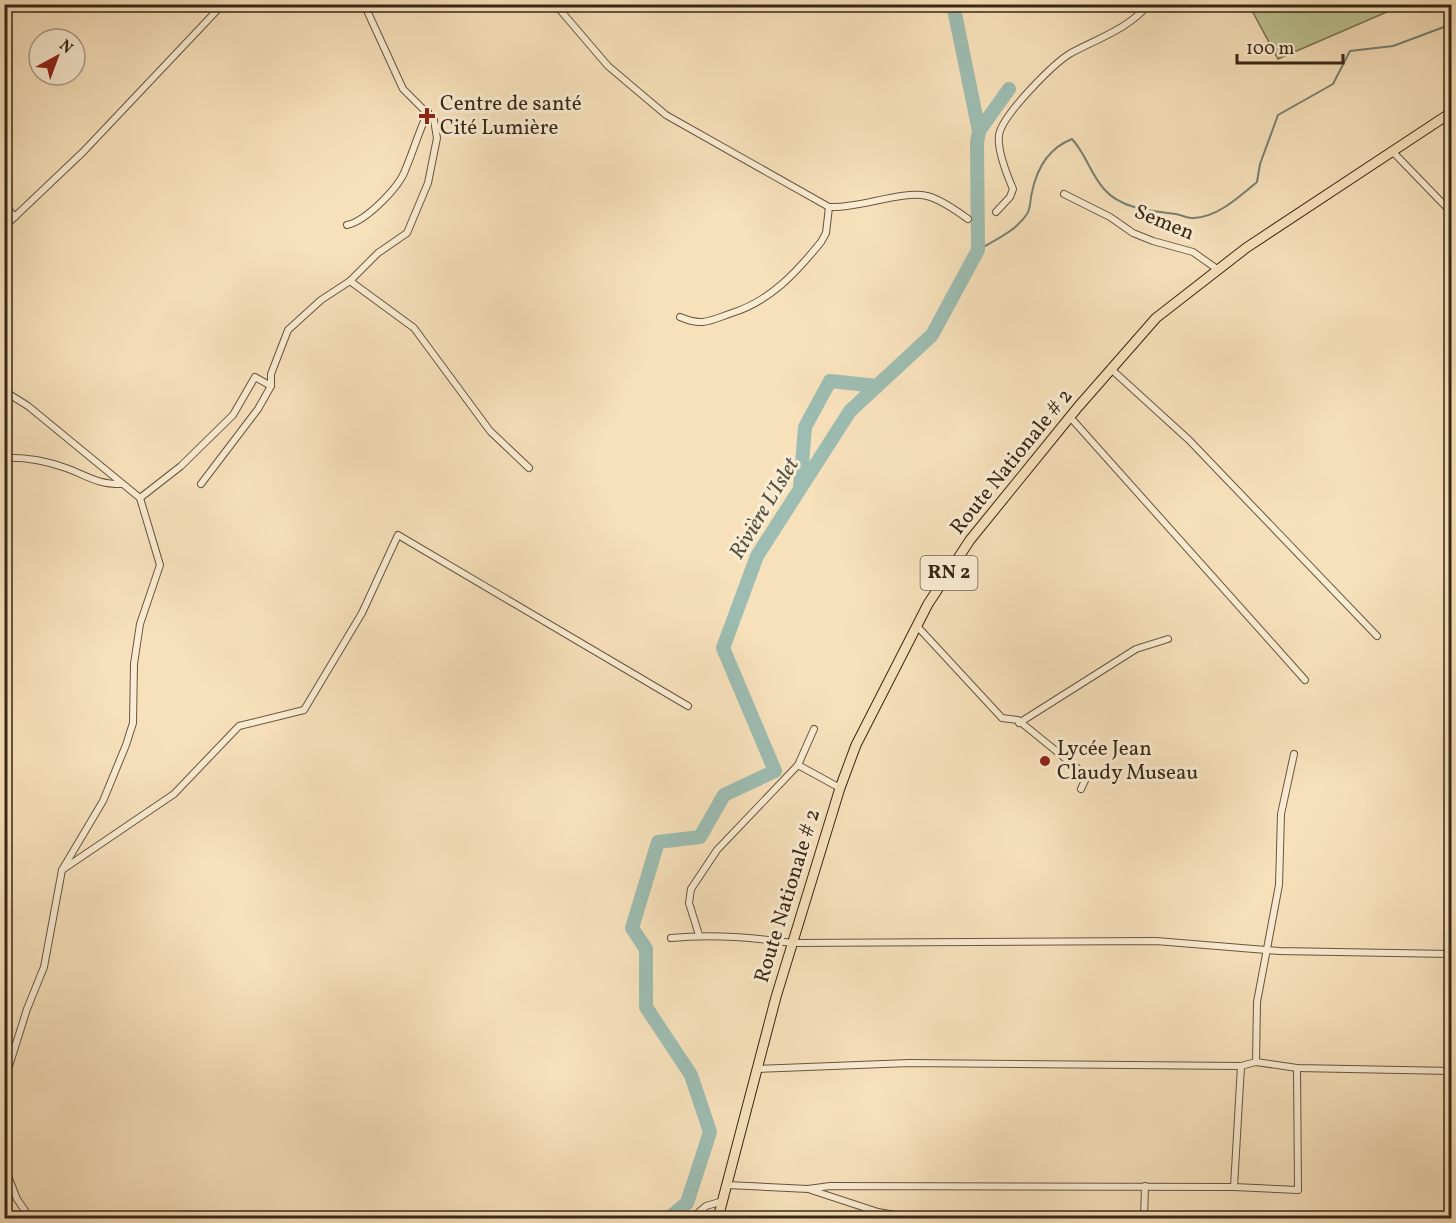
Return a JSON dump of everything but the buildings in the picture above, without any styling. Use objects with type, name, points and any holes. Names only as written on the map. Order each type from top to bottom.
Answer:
[{"type":"main road","name":"Route Nationale # 2","points":[[718,1218],[792,943],[840,788],[856,745],[916,625],[970,540],[1070,417],[1156,318],[1217,269],[1452,112]]},
{"type":"street","points":[[4,227],[83,152],[223,4]]},
{"type":"street","points":[[201,484],[252,417],[270,386],[288,330],[321,300],[350,281],[378,253],[407,233],[428,183],[437,138],[434,120],[403,89],[364,4]]},
{"type":"street","points":[[555,4],[608,66],[666,115],[829,207],[849,208],[902,197],[928,196],[968,219]]},
{"type":"street","points":[[996,212],[1010,197],[1013,189],[1004,167],[999,136],[1011,109],[1068,54],[1135,20],[1149,4]]},
{"type":"street","points":[[347,225],[362,220],[402,176],[417,134],[428,112]]},
{"type":"street","points":[[1392,151],[1452,213]]},
{"type":"street","name":"Semen","points":[[1064,194],[1110,217],[1133,233],[1193,252],[1217,269]]},
{"type":"street","points":[[4,205],[15,217]]},
{"type":"street","points":[[680,317],[693,323],[717,321],[748,309],[769,297],[821,243],[826,233],[829,207]]},
{"type":"street","points":[[350,281],[414,328],[490,431],[529,468]]},
{"type":"street","points":[[1111,369],[1189,440],[1377,636]]},
{"type":"street","points":[[140,498],[181,466],[233,415],[255,377],[270,386]]},
{"type":"street","points":[[4,391],[28,406],[140,498],[160,565],[140,624],[134,664],[133,723],[103,801],[62,870],[44,967],[27,1009],[4,1082]]},
{"type":"street","points":[[1070,417],[1305,680]]},
{"type":"street","points":[[4,458],[23,457],[67,469],[102,484],[122,484]]},
{"type":"street","points":[[62,870],[174,794],[239,726],[304,710],[362,613],[398,535],[688,706]]},
{"type":"street","points":[[916,625],[1002,718],[1018,720],[1087,776],[1081,789]]},
{"type":"street","points":[[1019,723],[1136,649],[1168,639]]},
{"type":"street","points":[[699,935],[689,903],[691,889],[717,850],[798,765],[814,729]]},
{"type":"street","points":[[1256,1062],[1257,1002],[1279,885],[1281,814],[1294,754]]},
{"type":"street","points":[[798,765],[840,788]]},
{"type":"street","points":[[671,938],[699,935],[748,937],[792,943],[1156,941],[1267,949],[1452,954]]},
{"type":"street","points":[[758,1070],[909,1063],[1241,1066],[1256,1062],[1297,1068],[1452,1071]]},
{"type":"street","points":[[1234,1187],[1241,1066]]},
{"type":"street","points":[[727,1185],[808,1189],[1145,1186],[1298,1190],[1297,1068]]},
{"type":"street","points":[[4,1166],[17,1199],[30,1218]]},
{"type":"street","points":[[1144,1218],[1145,1186]]},
{"type":"street","points":[[808,1189],[878,1212],[913,1218]]},
{"type":"street","points":[[692,1218],[706,1206],[723,1201]]},
{"type":"green space","points":[[1249,5],[1403,5],[1278,59]]},
{"type":"waterway","name":"Rivière L'Islet","points":[[669,1218],[687,1203],[710,1132],[691,1075],[646,1007],[646,949],[632,928],[658,842],[700,837],[724,795],[775,771],[723,648],[757,556],[850,411],[932,335],[978,250],[977,143],[979,131],[953,4]]},
{"type":"waterway","points":[[978,250],[1005,235],[1022,220],[1029,209],[1034,183],[1045,160],[1057,148],[1072,139],[1099,183],[1119,201],[1137,208],[1190,218],[1212,214],[1228,205],[1257,182],[1260,164],[1278,115],[1333,84],[1350,51],[1393,46],[1452,24]]},
{"type":"waterway","points":[[979,131],[1009,89]]},
{"type":"waterway","points":[[800,488],[805,427],[830,381],[877,386]]},
{"type":"place","name":"Centre de santé Cité Lumière","points":[[427,116]]},
{"type":"place","name":"Lycée Jean Claudy Museau","points":[[1045,761]]}]
